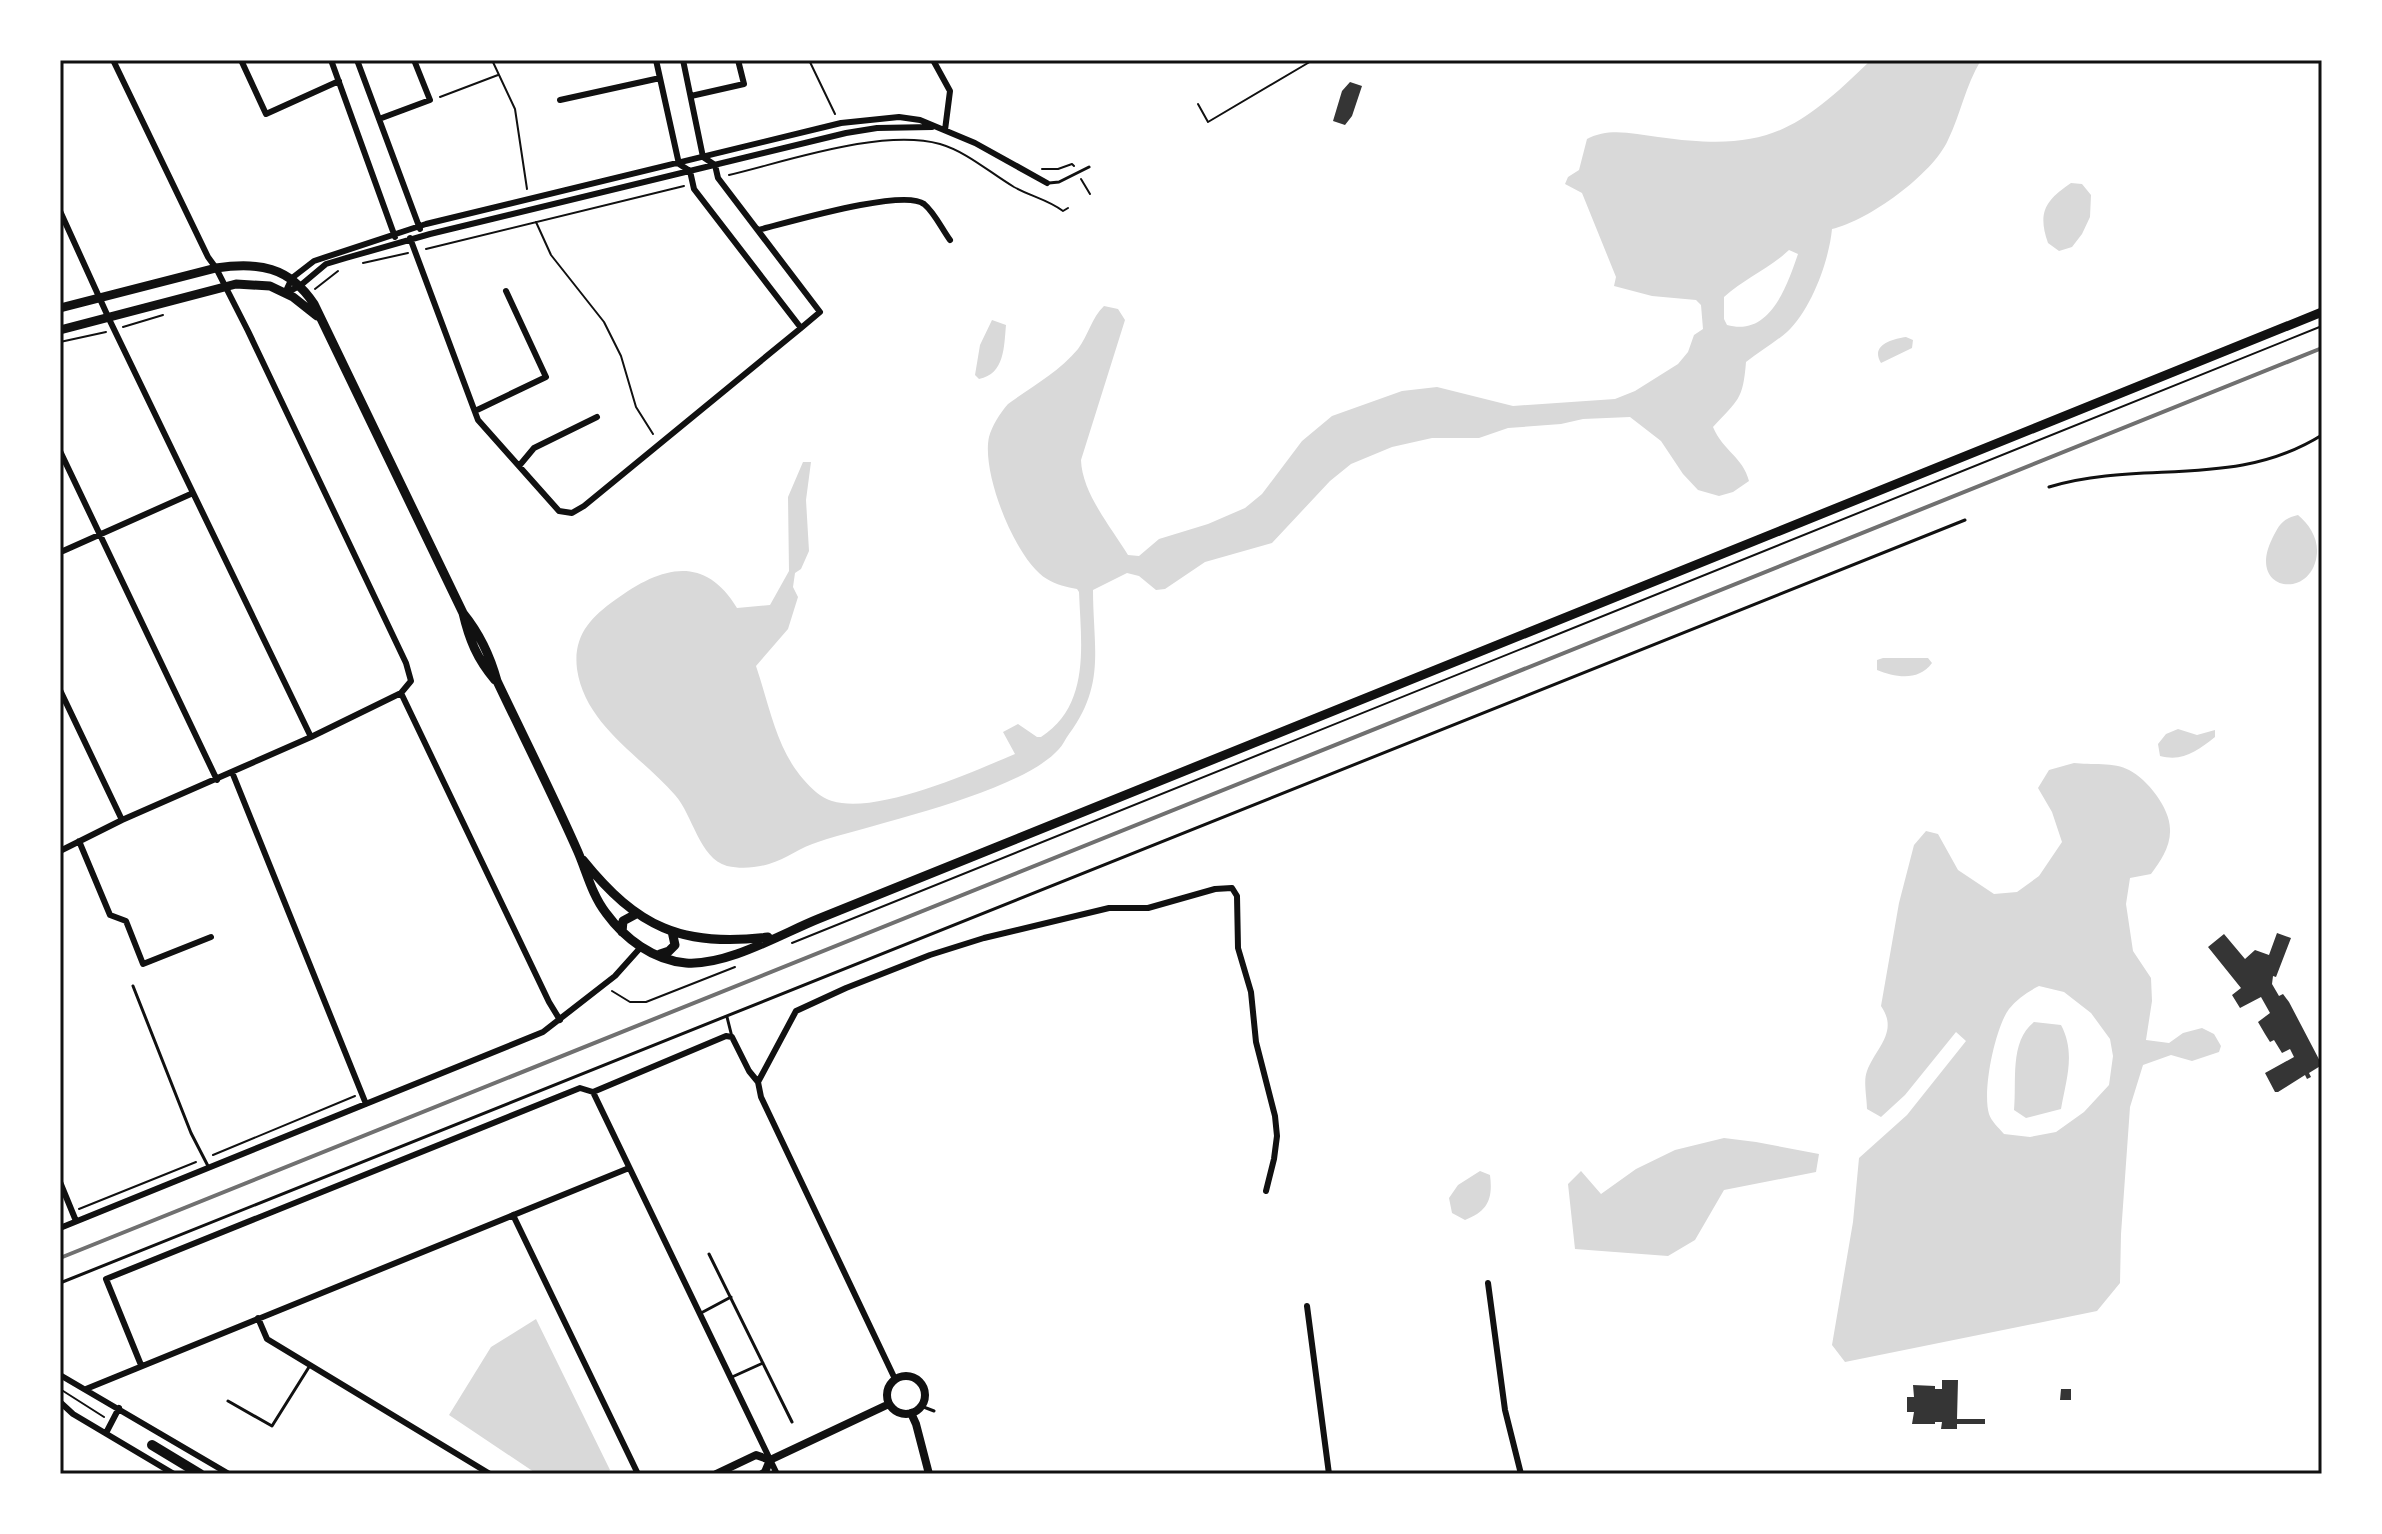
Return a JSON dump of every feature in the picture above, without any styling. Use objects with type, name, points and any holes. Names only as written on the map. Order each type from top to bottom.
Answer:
[{"type":"main road","points":[[60,308],[240,264],[259,265],[292,278],[301,285],[309,295],[463,613],[473,648],[497,681],[579,854],[593,892],[622,932],[641,947],[686,963],[718,960],[742,952],[775,936],[2322,312]]},
{"type":"main road","points":[[60,330],[236,284],[263,285],[285,293],[319,318]]},
{"type":"main road","points":[[579,854],[609,891],[636,914],[672,931],[716,941],[775,936]]},
{"type":"main road","points":[[622,932],[623,921],[636,914]]},
{"type":"main road","points":[[658,955],[675,945],[672,931]]},
{"type":"main road","points":[[152,1445],[200,1474]]},
{"type":"street","points":[[60,851],[122,820],[311,737],[401,693],[411,681],[406,663],[113,60]]},
{"type":"street","points":[[241,60],[266,114],[339,81]]},
{"type":"street","points":[[331,60],[397,244]]},
{"type":"street","points":[[357,60],[422,236]]},
{"type":"street","points":[[379,119],[430,100],[414,60]]},
{"type":"street","points":[[656,60],[679,164],[690,171],[693,184],[801,328]]},
{"type":"street","points":[[407,231],[478,420],[559,511],[572,513],[820,312],[718,178],[715,165],[703,157],[683,60]]},
{"type":"street","points":[[691,96],[744,84],[738,60]]},
{"type":"street","points":[[933,60],[950,91],[945,130]]},
{"type":"street","points":[[560,100],[660,78]]},
{"type":"street","points":[[285,293],[292,278],[314,261],[419,227],[841,123],[899,117],[920,120],[932,127]]},
{"type":"street","points":[[285,293],[301,285],[326,264],[422,236],[877,128],[932,127],[945,130],[1047,183]]},
{"type":"street","points":[[758,230],[883,200],[911,199],[925,205],[950,240]]},
{"type":"street","points":[[60,211],[114,330],[311,737]]},
{"type":"street","points":[[475,411],[546,377],[506,291]]},
{"type":"street","points":[[519,466],[534,448],[597,417]]},
{"type":"street","points":[[60,451],[217,780]]},
{"type":"street","points":[[63,551],[193,493]]},
{"type":"street","points":[[60,690],[122,820]]},
{"type":"street","points":[[401,693],[560,1020]]},
{"type":"street","points":[[232,772],[366,1104]]},
{"type":"street","points":[[79,841],[110,915],[126,921],[143,964],[211,937]]},
{"type":"street","points":[[758,1082],[796,1011],[846,988],[930,955],[984,938],[1109,908],[1148,908],[1215,889],[1232,888],[1237,896],[1238,948],[1251,992],[1256,1042],[1275,1116],[1277,1136],[1266,1191]]},
{"type":"street","points":[[60,1228],[543,1032],[605,984],[641,947]]},
{"type":"street","points":[[141,1365],[106,1279],[580,1088],[593,1092],[726,1036],[732,1037],[758,1082],[761,1097],[895,1379]]},
{"type":"street","points":[[593,1092],[777,1474]]},
{"type":"street","points":[[86,1389],[629,1168]]},
{"type":"street","points":[[60,1182],[76,1221]]},
{"type":"street","points":[[513,1215],[638,1474]]},
{"type":"street","points":[[1488,1283],[1505,1410],[1521,1474]]},
{"type":"street","points":[[1307,1306],[1329,1474]]},
{"type":"street","points":[[258,1318],[267,1339],[490,1474]]},
{"type":"street","points":[[60,1375],[229,1474]]},
{"type":"street","points":[[909,1376],[921,1383],[925,1394],[921,1406],[911,1413],[898,1412],[889,1404],[887,1390],[895,1379],[909,1376]]},
{"type":"street","points":[[60,1402],[73,1414],[174,1474]]},
{"type":"street","points":[[762,1474],[770,1460],[889,1404]]},
{"type":"street","points":[[106,1433],[119,1408]]},
{"type":"street","points":[[911,1413],[929,1474]]},
{"type":"street","points":[[716,1474],[756,1455],[770,1460]]},
{"type":"lane","points":[[1047,183],[1059,182],[1089,167]]},
{"type":"lane","points":[[2049,487],[2103,476],[2213,471],[2248,465],[2282,455],[2322,435]]},
{"type":"lane","points":[[60,1283],[1965,520]]},
{"type":"lane","points":[[133,986],[191,1133],[209,1168]]},
{"type":"lane","points":[[727,1017],[732,1037]]},
{"type":"lane","points":[[709,1254],[792,1422]]},
{"type":"lane","points":[[701,1313],[731,1297]]},
{"type":"lane","points":[[732,1377],[763,1363]]},
{"type":"lane","points":[[228,1401],[272,1426],[310,1366]]},
{"type":"lane","points":[[921,1406],[934,1411]]},
{"type":"path","points":[[492,60],[515,109],[523,174],[530,199]]},
{"type":"path","points":[[809,60],[838,119]]},
{"type":"path","points":[[1198,104],[1208,122],[1313,60]]},
{"type":"path","points":[[430,100],[499,75]]},
{"type":"path","points":[[718,178],[875,140],[919,141],[941,144],[958,151],[1018,189],[1063,211],[1068,208]]},
{"type":"path","points":[[1036,168],[1051,170],[1072,164],[1090,194]]},
{"type":"path","points":[[356,265],[693,184]]},
{"type":"path","points":[[536,221],[551,255],[604,322],[621,356],[636,407],[653,434]]},
{"type":"path","points":[[309,295],[341,268]]},
{"type":"path","points":[[60,342],[114,330],[171,312]]},
{"type":"path","points":[[784,946],[2322,326]]},
{"type":"path","points":[[605,984],[622,999],[646,1002],[745,963]]},
{"type":"path","points":[[72,1212],[201,1160]]},
{"type":"path","points":[[60,1389],[112,1421]]},
{"type":"shaded area","points":[[1871,60],[1981,60],[1940,153],[1914,181],[1881,206],[1832,229],[1823,270],[1804,311],[1787,332],[1746,362],[1738,399],[1713,427],[1742,466],[1749,481],[1733,492],[1719,496],[1698,490],[1661,441],[1630,417],[1508,428],[1479,438],[1432,438],[1392,447],[1351,464],[1330,481],[1272,543],[1205,562],[1165,589],[1156,590],[1139,576],[1127,573],[1093,590],[1095,665],[1088,698],[1081,716],[1062,746],[1040,765],[981,793],[818,842],[775,862],[758,866],[727,866],[710,854],[675,795],[602,723],[582,689],[576,657],[585,629],[606,607],[648,580],[680,571],[696,573],[710,579],[737,608],[770,605],[789,571],[788,497],[803,462],[811,462],[806,500],[809,551],[801,569],[795,573],[793,587],[798,597],[788,629],[756,666],[776,729],[796,769],[821,796],[851,804],[924,790],[1015,754],[1003,732],[1018,724],[1041,737],[1057,724],[1076,691],[1081,652],[1079,592],[1050,581],[1035,569],[1013,536],[990,472],[989,437],[1008,404],[1054,372],[1078,349],[1104,306],[1118,309],[1125,320],[1081,460],[1086,485],[1098,509],[1128,555],[1139,556],[1159,539],[1208,524],[1245,508],[1262,494],[1302,441],[1332,416],[1402,391],[1437,387],[1513,406],[1615,399],[1635,391],[1678,364],[1688,352],[1694,335],[1703,329],[1701,305],[1696,300],[1652,296],[1614,286],[1616,277],[1582,193],[1565,184],[1568,177],[1579,170],[1587,139],[1613,132],[1695,141],[1726,142],[1753,138],[1776,132],[1799,120],[1845,85]],"holes":[[[1789,250],[1798,254],[1782,294],[1765,316],[1742,327],[1727,325],[1724,297]]]},
{"type":"shaded area","points":[[2071,183],[2082,184],[2091,195],[2090,217],[2072,247],[2059,251],[2048,243],[2044,215],[2055,195]]},
{"type":"shaded area","points":[[992,320],[1006,325],[1002,358],[994,371],[979,379],[975,375],[980,345]]},
{"type":"shaded area","points":[[1906,337],[1913,340],[1912,348],[1881,363],[1878,357],[1880,347]]},
{"type":"shaded area","points":[[2298,515],[2312,532],[2317,553],[2313,568],[2305,579],[2294,584],[2283,584],[2274,579],[2268,570],[2266,557],[2279,526],[2288,518]]},
{"type":"shaded area","points":[[1928,658],[1932,663],[1920,673],[1899,676],[1877,670],[1877,660]]},
{"type":"shaded area","points":[[2178,729],[2197,735],[2215,730],[2215,737],[2183,756],[2160,756],[2158,744],[2166,734]]},
{"type":"shaded area","points":[[2074,763],[2123,767],[2143,780],[2162,803],[2170,829],[2167,848],[2151,874],[2130,878],[2126,904],[2133,951],[2151,978],[2152,1001],[2146,1040],[2169,1043],[2183,1033],[2202,1028],[2214,1034],[2221,1046],[2219,1052],[2192,1061],[2171,1055],[2143,1065],[2130,1107],[2120,1283],[2097,1311],[1845,1362],[1832,1345],[1853,1222],[1859,1158],[1907,1115],[1966,1041],[1956,1032],[1905,1095],[1881,1117],[1867,1109],[1866,1075],[1887,1032],[1886,1015],[1881,1006],[1899,903],[1914,845],[1926,831],[1938,834],[1958,870],[1994,894],[2017,892],[2039,876],[2062,842],[2052,812],[2038,788],[2049,770]],"holes":[[[2039,986],[2064,992],[2091,1013],[2110,1039],[2113,1056],[2109,1085],[2084,1112],[2056,1132],[2030,1137],[2004,1134],[1990,1117],[1987,1104],[1995,1045],[2004,1018],[2015,1002]]]},
{"type":"shaded area","points":[[2034,1022],[2061,1025],[2069,1056],[2061,1109],[2026,1118],[2014,1110],[2017,1051],[2026,1030]]},
{"type":"shaded area","points":[[1724,1138],[1819,1154],[1816,1172],[1724,1190],[1695,1240],[1668,1256],[1575,1249],[1568,1184],[1581,1171],[1601,1194],[1636,1169],[1675,1150]]},
{"type":"shaded area","points":[[1480,1171],[1490,1175],[1491,1191],[1484,1208],[1465,1220],[1452,1213],[1449,1198],[1458,1185]]},
{"type":"shaded area","points":[[536,1319],[610,1470],[606,1474],[537,1474],[449,1415],[491,1347]]},
{"type":"building","points":[[1350,82],[1362,86],[1352,116],[1345,125],[1333,121],[1342,91]]},
{"type":"building","points":[[2277,933],[2291,938],[2272,984],[2279,996],[2283,994],[2289,1002],[2322,1065],[2309,1073],[2311,1077],[2307,1079],[2305,1075],[2275,1092],[2265,1073],[2294,1057],[2290,1049],[2282,1053],[2274,1040],[2270,1042],[2258,1022],[2270,1013],[2261,997],[2240,1008],[2232,995],[2241,988],[2208,947],[2224,934],[2245,959],[2255,950],[2269,955]]},
{"type":"building","points":[[1942,1380],[1958,1380],[1957,1419],[1985,1419],[1985,1424],[1957,1424],[1957,1429],[1941,1429],[1942,1422],[1912,1424],[1914,1412],[1907,1412],[1907,1397],[1914,1397],[1913,1385],[1942,1389]]},
{"type":"building","points":[[2061,1389],[2071,1389],[2071,1400],[2060,1400]]},
{"type":"railway","points":[[60,1258],[2322,348]]}]
